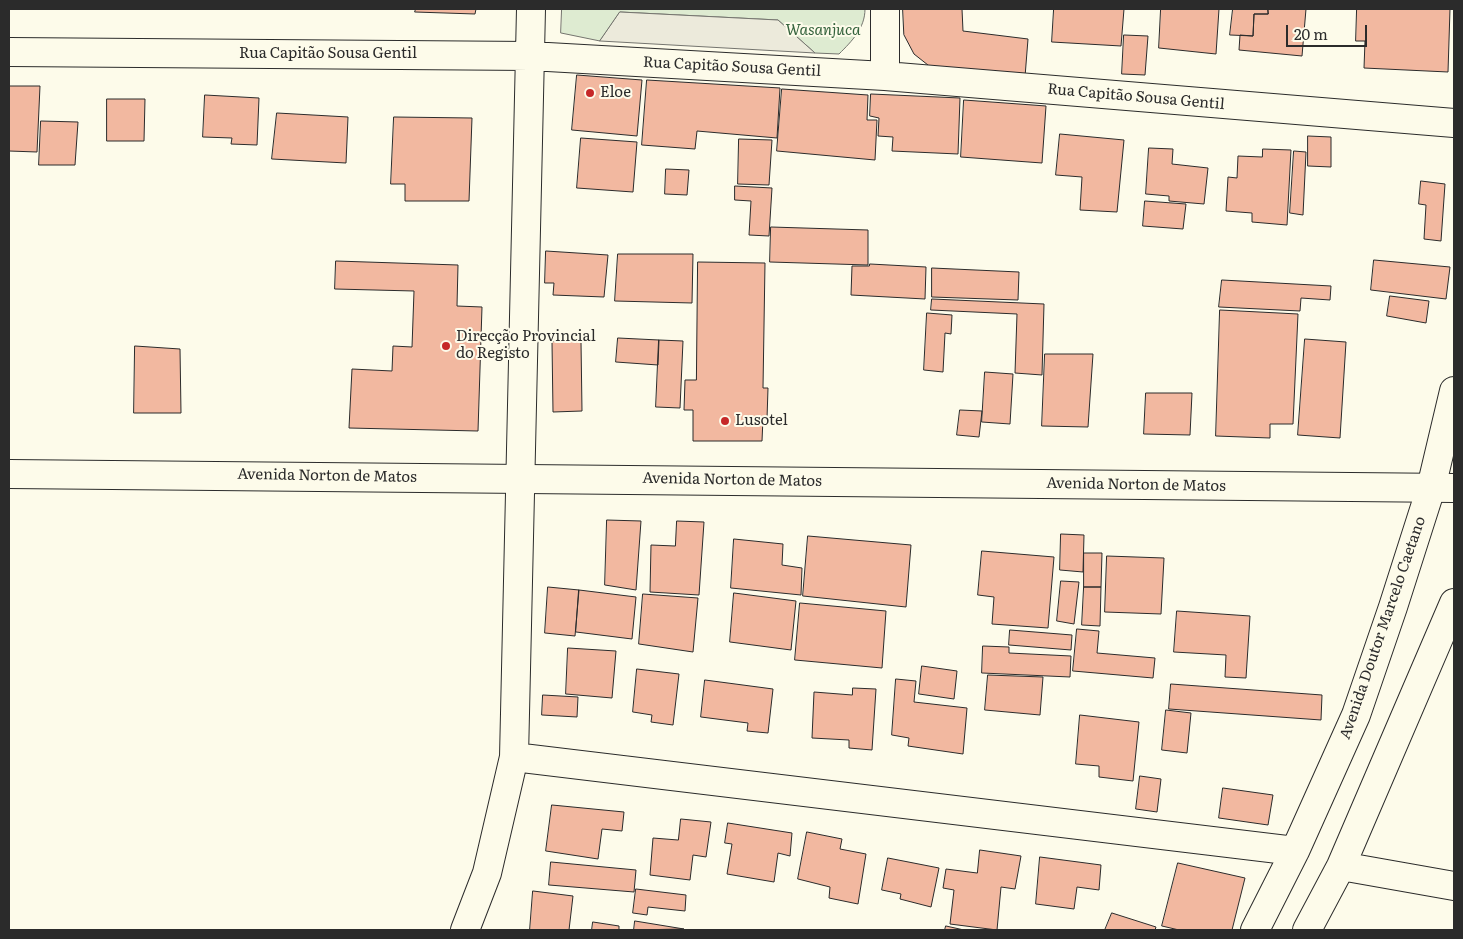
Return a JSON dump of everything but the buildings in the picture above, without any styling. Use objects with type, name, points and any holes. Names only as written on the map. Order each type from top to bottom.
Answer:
[{"type":"street","points":[[465,930],[487,873],[514,757],[531,9]]},
{"type":"street","points":[[885,9],[885,76]]},
{"type":"street","name":"Rua Capitão Sousa Gentil","points":[[9,52],[530,56],[885,76],[1454,123]]},
{"type":"street","name":"Avenida Doutor Marcelo Caetano","points":[[1254,930],[1295,851],[1356,715],[1394,607],[1443,488],[1454,391]]},
{"type":"street","name":"Avenida Norton de Matos","points":[[9,474],[1443,488]]},
{"type":"street","points":[[1307,930],[1341,866],[1454,603]]},
{"type":"street","points":[[514,757],[1295,851]]},
{"type":"street","points":[[1341,866],[1454,886]]},
{"type":"green space","name":"Wasanjuca","points":[[562,9],[865,9],[860,28],[839,54],[815,53],[778,20],[620,12],[600,41],[561,33]]},
{"type":"shaded area","points":[[620,12],[778,20],[815,53],[600,41]]},
{"type":"place","name":"Eloe","points":[[590,93]]},
{"type":"place","name":"Direcção Provincial do Registo","points":[[446,346]]},
{"type":"place","name":"Lusotel","points":[[725,421]]}]
